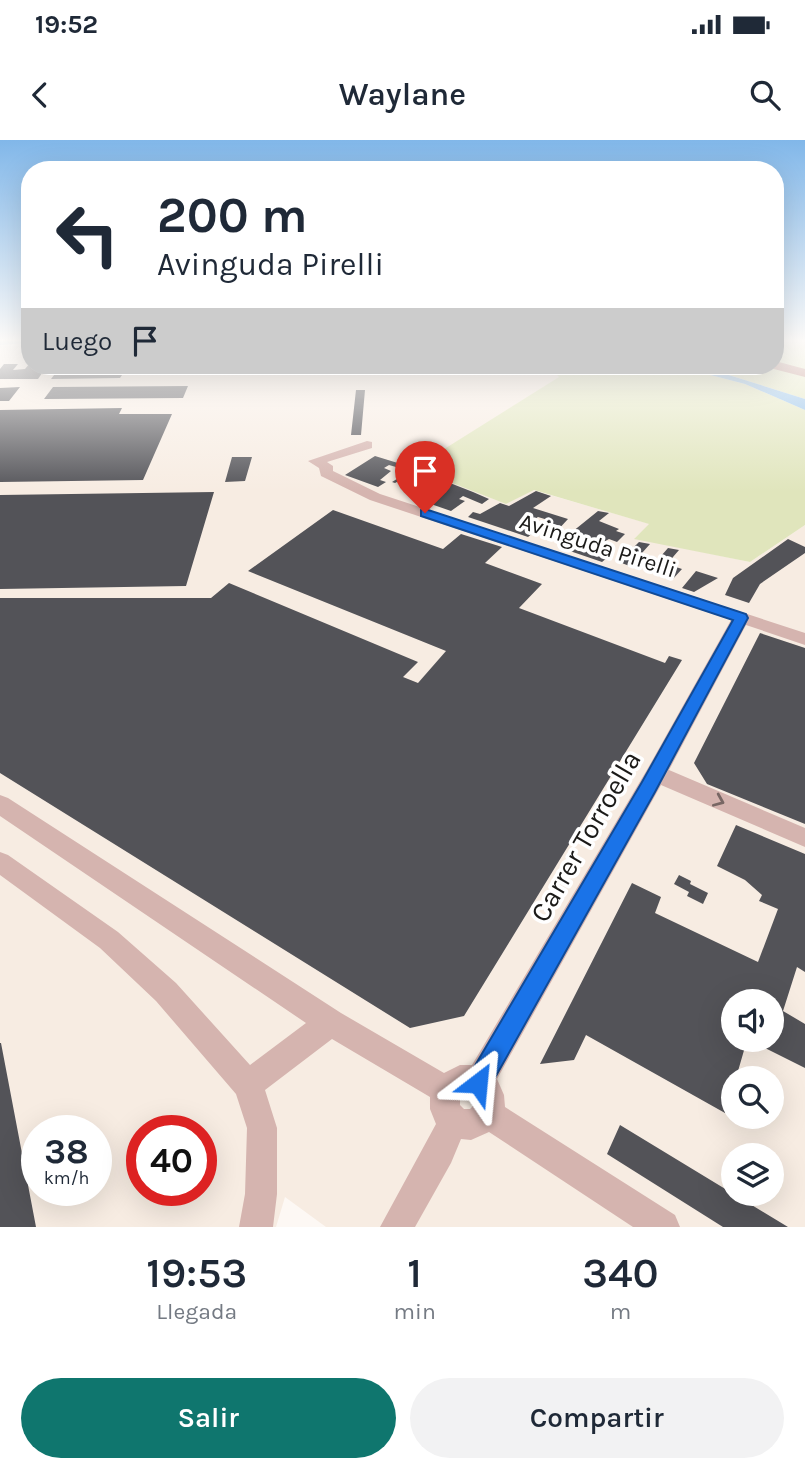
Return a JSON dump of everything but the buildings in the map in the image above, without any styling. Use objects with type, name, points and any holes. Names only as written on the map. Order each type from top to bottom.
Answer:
[{"type":"street","name":"Avinguda Pirelli","points":[[367,445],[315,461],[326,466],[326,473],[375,496],[805,639]]},
{"type":"street","name":"Carrer Torroella","points":[[478,1083],[656,774],[741,618]]},
{"type":"street","points":[[656,774],[805,838]]},
{"type":"street","points":[[0,804],[450,1105],[464,1125],[475,1125],[487,1113],[489,1098],[478,1083],[463,1079],[453,1083],[450,1105],[440,1152],[397,1227]]},
{"type":"street","points":[[0,862],[109,940],[166,992],[248,1085],[262,1128],[261,1194],[257,1227]]},
{"type":"street","points":[[248,1085],[300,1043],[331,1023]]},
{"type":"street","points":[[487,1113],[663,1227]]},
{"type":"shaded area","points":[[0,391],[538,391],[415,468],[506,504],[533,490],[650,524],[635,538],[750,562],[805,525],[805,1227],[326,1227],[285,1197],[276,1227],[0,1227]]},
{"type":"green space","points":[[537,391],[761,391],[805,410],[805,525],[750,562],[634,539],[649,524],[534,490],[506,504],[447,481],[435,487],[408,476],[417,470],[414,468]]},
{"type":"green space","points":[[779,391],[805,391],[805,399]]},
{"type":"water","points":[[761,391],[779,391],[805,399],[805,410]]},
{"type":"route","points":[[425,513],[741,618],[649,787],[478,1083]]}]
